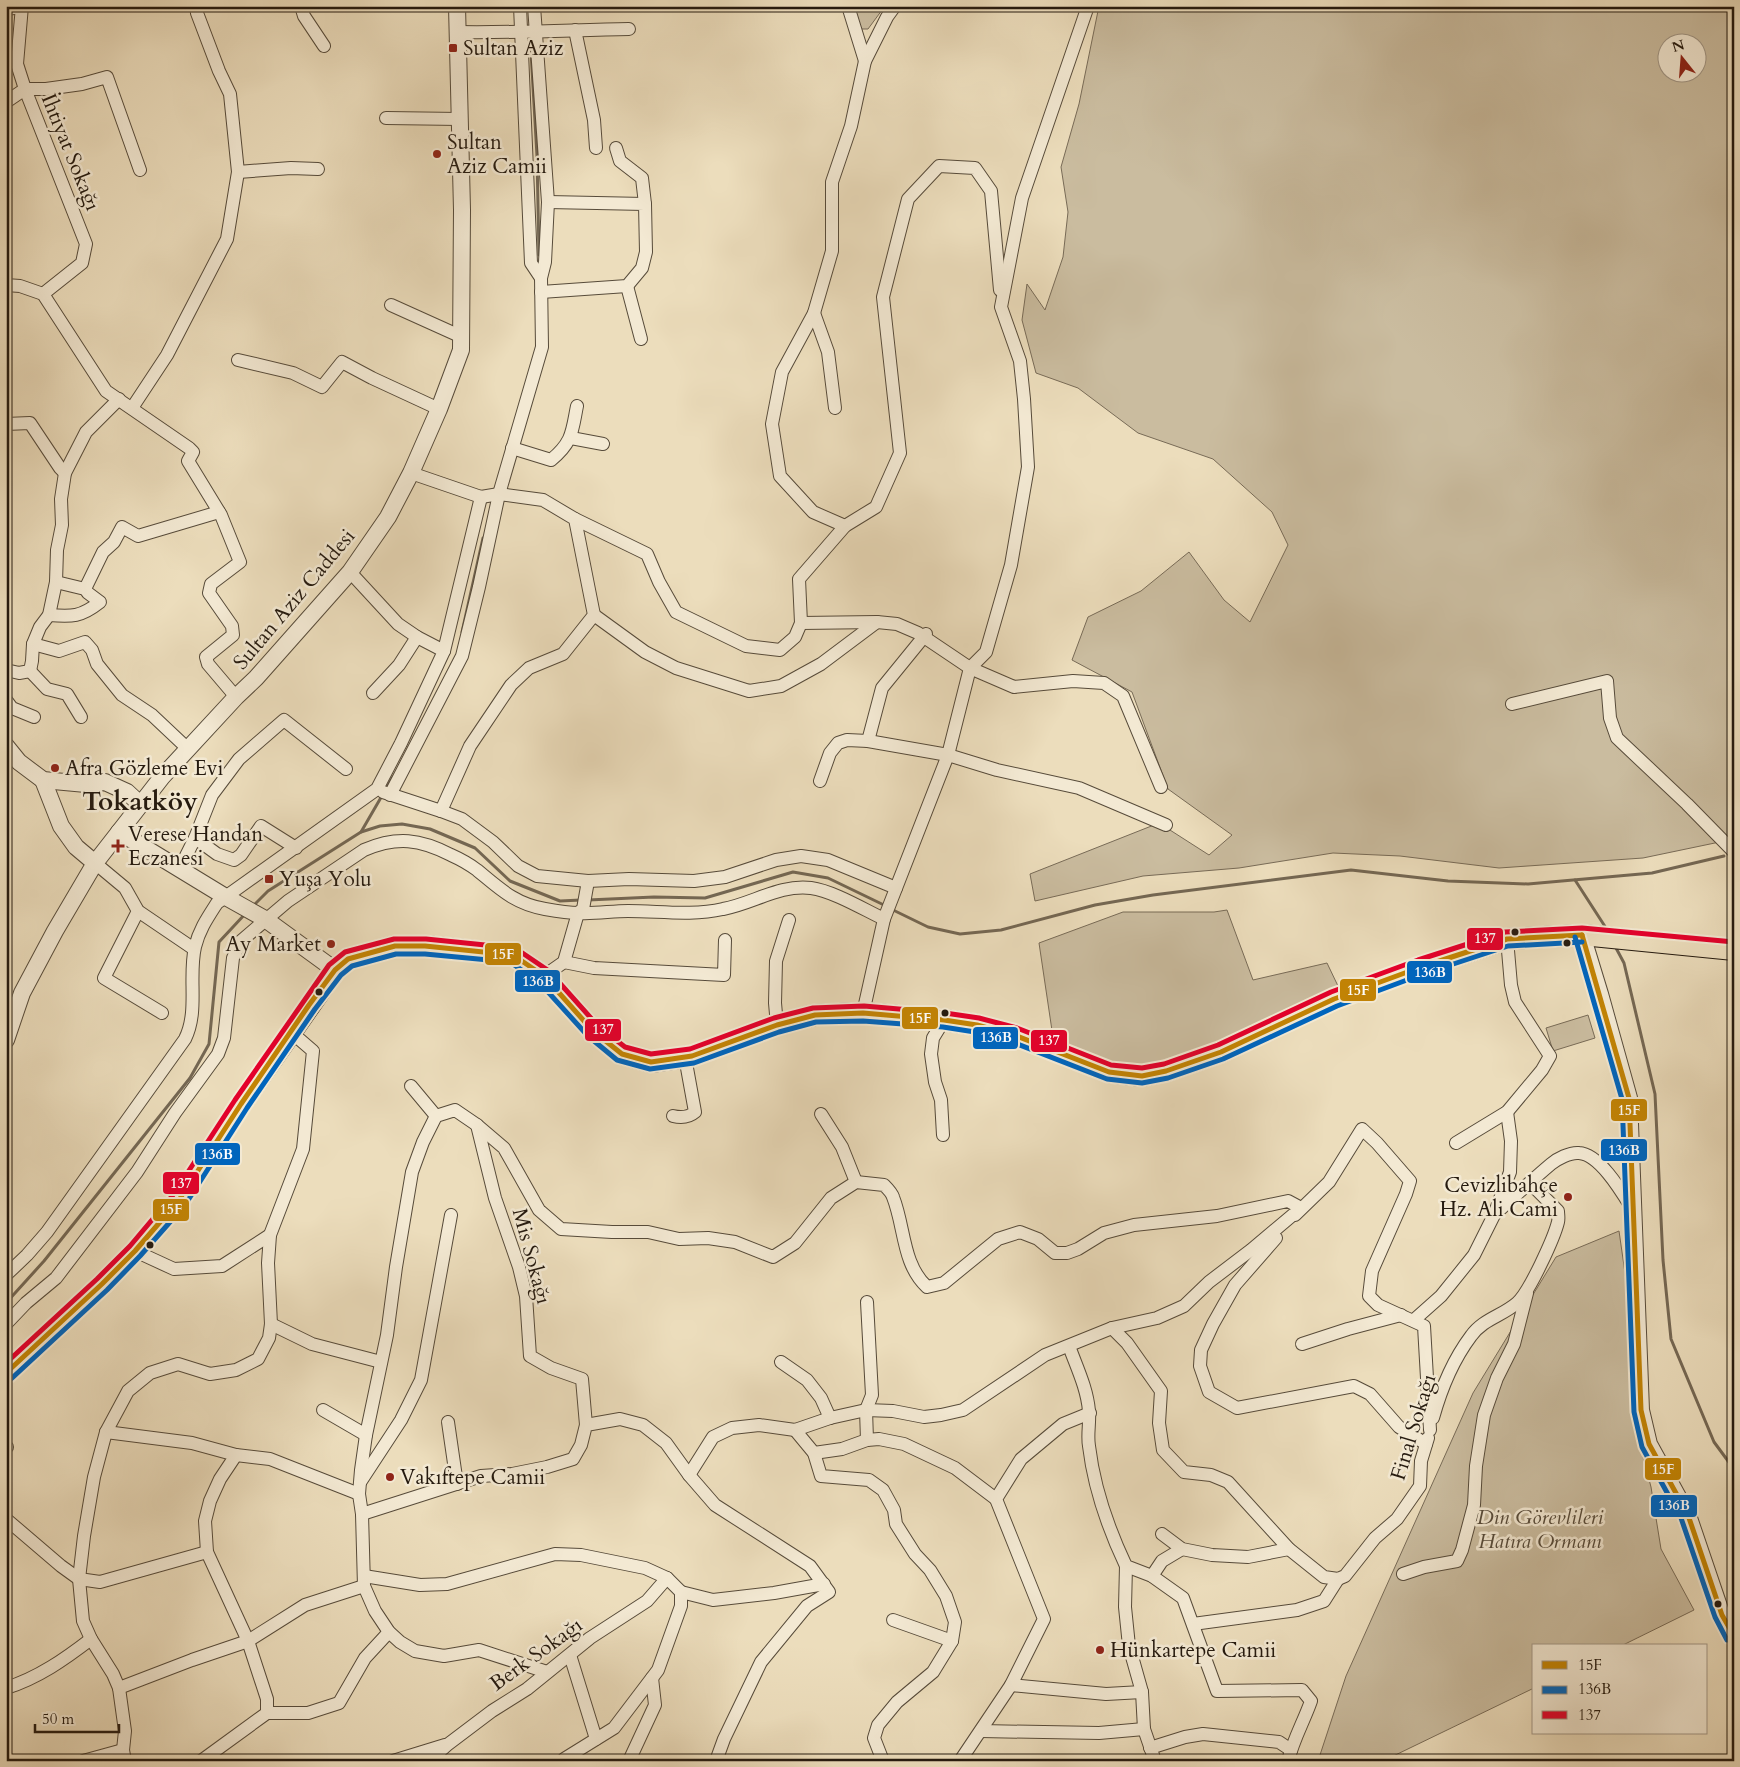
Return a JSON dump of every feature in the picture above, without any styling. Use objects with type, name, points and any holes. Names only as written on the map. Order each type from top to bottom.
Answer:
[{"type":"main road","points":[[6,1373],[76,1309],[135,1251],[179,1200],[241,1104],[336,970],[348,959],[395,946],[425,946],[513,955],[544,976],[593,1031],[622,1054],[651,1062],[692,1056],[777,1025],[815,1016],[863,1013],[944,1020],[977,1025],[1014,1035],[1110,1072],[1142,1076],[1166,1071],[1221,1052],[1334,999],[1421,967],[1507,939],[1582,935],[1734,950]]},
{"type":"street","points":[[132,408],[167,355],[227,239],[238,172],[230,94],[219,71],[196,6]]},
{"type":"street","points":[[301,6],[304,16],[324,46]]},
{"type":"street","name":"Sultan Aziz Caddesi","points":[[6,1040],[22,993],[54,931],[95,863],[140,804],[187,748],[256,678],[350,572],[388,517],[411,473],[439,409],[461,350],[462,337],[462,210],[457,6]]},
{"type":"street","points":[[520,6],[531,263],[541,278]]},
{"type":"street","points":[[390,795],[462,656],[499,494],[542,347],[541,278],[545,262],[548,202],[534,6]]},
{"type":"street","points":[[848,6],[865,61]]},
{"type":"street","points":[[845,526],[813,512],[780,476],[772,424],[782,372],[814,313],[832,251],[832,182],[851,126],[865,61],[887,17],[895,6]]},
{"type":"street","points":[[1001,307],[1022,198],[1088,6]]},
{"type":"street","points":[[6,9],[22,7]]},
{"type":"street","name":"İhtiyat Sokağı","points":[[22,7],[17,64],[86,244],[82,263],[43,294]]},
{"type":"street","points":[[457,32],[521,33],[629,29]]},
{"type":"street","points":[[575,30],[594,120],[596,148]]},
{"type":"street","points":[[6,102],[25,89],[46,89],[107,77],[140,170]]},
{"type":"street","points":[[386,118],[460,119]]},
{"type":"street","points":[[541,292],[628,286],[642,268],[646,252],[645,204],[642,178],[620,161],[616,148]]},
{"type":"street","points":[[411,473],[481,498],[499,494],[542,500],[575,519],[647,554],[659,582],[676,612],[746,646],[780,650],[795,636],[802,623],[799,579],[845,526],[876,507],[900,453],[883,297],[908,199],[939,166],[975,168],[991,191],[1001,307],[1020,362],[1028,466],[1011,565],[986,652],[970,668],[948,755],[885,916],[863,1013]]},
{"type":"street","points":[[238,172],[291,168],[318,169]]},
{"type":"street","points":[[548,202],[645,204]]},
{"type":"street","points":[[6,285],[20,286],[43,294],[106,391],[193,452],[188,462],[219,512],[240,562],[211,584],[209,592],[232,626],[233,635],[206,657],[208,664],[236,697]]},
{"type":"street","points":[[628,286],[641,339]]},
{"type":"street","points":[[391,305],[462,337]]},
{"type":"street","points":[[814,313],[828,352],[835,408]]},
{"type":"street","points":[[238,360],[294,372],[322,387],[342,362],[439,409]]},
{"type":"street","points":[[30,671],[33,644],[40,626],[49,615],[56,582],[57,550],[62,525],[65,473],[86,432],[119,399]]},
{"type":"street","points":[[512,448],[552,460],[563,450],[571,438],[577,406]]},
{"type":"street","points":[[6,424],[30,423],[65,473]]},
{"type":"street","points":[[571,438],[603,444]]},
{"type":"street","points":[[6,1275],[28,1255],[47,1232],[189,1032],[194,949],[201,927],[217,902],[230,899],[377,789],[444,651],[481,498]]},
{"type":"street","points":[[85,589],[103,552],[114,542],[122,527],[138,536],[219,512]]},
{"type":"street","points":[[575,519],[594,614],[645,652],[676,668],[750,691],[781,686],[820,664],[877,622]]},
{"type":"street","points":[[350,572],[398,624],[417,637],[444,651]]},
{"type":"street","points":[[49,615],[66,616],[87,612],[100,602],[88,594],[85,589],[56,582]]},
{"type":"street","points":[[441,811],[470,746],[511,685],[529,668],[563,654],[594,614]]},
{"type":"street","points":[[802,623],[877,622],[897,624],[925,635],[970,668],[1014,687],[1073,681],[1104,683],[1124,696],[1161,787]]},
{"type":"street","points":[[868,741],[882,688],[925,635]]},
{"type":"street","points":[[373,694],[399,665],[417,637]]},
{"type":"street","points":[[33,644],[59,651],[85,642],[92,650],[97,664],[122,695],[152,715],[187,748]]},
{"type":"street","points":[[6,670],[20,673],[30,671]]},
{"type":"street","points":[[30,671],[47,689],[67,694],[81,717]]},
{"type":"street","points":[[1512,704],[1608,681],[1610,718],[1617,738],[1687,804],[1734,852]]},
{"type":"street","points":[[6,700],[12,708],[34,717]]},
{"type":"street","points":[[180,868],[195,838],[212,796],[239,759],[284,720],[346,769]]},
{"type":"street","points":[[820,781],[830,753],[838,743],[847,740],[868,741],[948,755],[997,770],[1078,788],[1166,825]]},
{"type":"street","points":[[6,746],[19,762],[43,780],[86,784],[105,782],[127,792],[140,804]]},
{"type":"street","points":[[43,780],[61,826],[76,846],[125,888],[138,911],[194,949]]},
{"type":"street","points":[[377,789],[462,820],[493,842],[518,866],[537,876],[588,884],[711,879],[725,877],[776,860],[801,856],[828,860],[896,889]]},
{"type":"street","points":[[195,838],[217,854],[234,860],[241,855],[262,826],[296,848]]},
{"type":"street","points":[[119,832],[263,917],[336,970]]},
{"type":"street","points":[[6,1324],[26,1303],[56,1278],[136,1172],[175,1112],[218,1054],[224,1038],[232,958],[241,941],[263,917],[354,856],[375,845],[398,840],[418,841],[443,850],[468,864],[504,893],[528,905],[544,909],[709,912],[733,907],[785,890],[802,888],[825,892],[885,916]]},
{"type":"street","points":[[544,976],[564,962],[588,884]]},
{"type":"street","points":[[138,911],[104,978],[162,1013]]},
{"type":"street","points":[[777,1025],[775,1003],[776,961],[789,920]]},
{"type":"street","points":[[1582,935],[1629,1098],[1641,1410],[1648,1444],[1688,1515],[1722,1615],[1734,1636]]},
{"type":"street","points":[[1456,1143],[1507,1112],[1542,1070],[1550,1056],[1515,1002],[1511,985],[1507,939]]},
{"type":"street","points":[[564,962],[594,968],[724,975],[725,940]]},
{"type":"street","points":[[943,1136],[941,1100],[935,1082],[931,1054],[933,1038],[944,1020]]},
{"type":"street","points":[[83,1761],[124,1755],[125,1731],[119,1688],[113,1674],[90,1639],[83,1621],[79,1579],[94,1477],[106,1432],[128,1391],[150,1373],[178,1364],[210,1374],[236,1370],[258,1359],[269,1338],[271,1324],[268,1263],[270,1235],[303,1149],[313,1051],[291,1032]]},
{"type":"street","points":[[673,1116],[681,1118],[695,1112],[685,1057]]},
{"type":"street","points":[[411,1086],[436,1116]]},
{"type":"street","points":[[546,1672],[479,1650],[444,1656],[415,1651],[400,1642],[389,1632],[375,1610],[364,1581],[360,1488],[366,1435],[387,1335],[412,1172],[423,1142],[436,1116],[455,1110],[476,1124],[504,1148],[539,1210],[561,1228],[612,1232],[648,1232],[679,1239],[708,1238],[734,1242],[773,1257],[794,1243],[831,1198],[856,1182],[884,1185],[893,1196],[907,1252],[919,1280],[927,1287],[944,1282],[998,1239],[1020,1232],[1038,1239],[1055,1253],[1067,1253],[1078,1249],[1104,1233],[1134,1225],[1217,1216],[1288,1201],[1301,1208]]},
{"type":"street","points":[[1414,1320],[1441,1296],[1474,1255],[1494,1215],[1510,1172],[1511,1142],[1507,1112]]},
{"type":"street","points":[[821,1114],[842,1146],[856,1182]]},
{"type":"street","name":"Mis Sokağı","points":[[476,1124],[495,1198],[519,1267],[526,1296],[530,1356],[551,1368],[582,1379],[586,1425]]},
{"type":"street","points":[[690,1475],[713,1436],[732,1428],[759,1425],[795,1430],[830,1418],[866,1410],[893,1411],[924,1417],[963,1410],[1045,1355],[1112,1328],[1157,1318],[1184,1306],[1209,1282],[1251,1250],[1329,1182],[1362,1129],[1377,1143],[1410,1181],[1372,1271],[1369,1296],[1378,1305],[1424,1326],[1430,1430]]},
{"type":"street","points":[[1494,1215],[1551,1164],[1572,1154],[1580,1153],[1591,1158],[1602,1167],[1634,1210]]},
{"type":"street","name":"Final Sokağı","points":[[1193,1624],[1297,1610],[1324,1601],[1338,1579],[1345,1576],[1375,1538],[1397,1519],[1420,1486],[1421,1461],[1445,1381],[1471,1335],[1482,1324],[1518,1303],[1527,1293],[1558,1221],[1558,1210],[1530,1184]]},
{"type":"street","points":[[1301,1208],[1235,1285],[1213,1324],[1201,1350],[1200,1366],[1209,1392],[1237,1408],[1354,1386],[1370,1394],[1399,1426],[1426,1444]]},
{"type":"street","points":[[360,1488],[401,1420],[420,1380],[451,1215]]},
{"type":"street","points":[[135,1251],[174,1269],[222,1266],[270,1235]]},
{"type":"street","points":[[1403,1574],[1424,1567],[1457,1561],[1462,1550],[1474,1505],[1476,1466],[1484,1415],[1497,1378],[1514,1344],[1527,1293]]},
{"type":"street","points":[[866,1302],[869,1322],[872,1395],[866,1410],[867,1440]]},
{"type":"street","points":[[1302,1344],[1401,1315]]},
{"type":"street","points":[[271,1324],[312,1344],[381,1362]]},
{"type":"street","points":[[1112,1328],[1127,1344],[1160,1391],[1159,1423],[1163,1450],[1184,1472],[1211,1476],[1228,1482],[1288,1549],[1324,1577],[1338,1579]]},
{"type":"street","points":[[1068,1346],[1087,1391],[1090,1413],[1088,1444],[1096,1483],[1110,1532],[1126,1566],[1125,1608],[1129,1646],[1142,1692],[1144,1729],[1155,1761]]},
{"type":"street","points":[[781,1362],[807,1380],[822,1398],[830,1418]]},
{"type":"street","points":[[322,1410],[366,1435]]},
{"type":"street","points":[[996,1499],[1022,1459],[1064,1424],[1090,1413]]},
{"type":"street","points":[[362,1514],[481,1476],[512,1474],[547,1467],[572,1459],[582,1445],[586,1425],[620,1419],[643,1425],[666,1443],[715,1505],[810,1566],[826,1588]]},
{"type":"street","points":[[448,1422],[457,1484]]},
{"type":"street","points":[[795,1430],[814,1453],[821,1476],[869,1480],[883,1490],[894,1510],[896,1524],[915,1554],[930,1570],[946,1596],[955,1622],[952,1641],[933,1672],[897,1702],[878,1725],[874,1738],[883,1761]]},
{"type":"street","points":[[106,1432],[192,1443],[236,1455],[270,1459],[360,1488]]},
{"type":"street","points":[[814,1453],[842,1449],[867,1440],[878,1439],[904,1444],[955,1468],[996,1499],[1044,1619],[1011,1685],[961,1760]]},
{"type":"street","points":[[236,1455],[220,1479],[210,1501],[206,1521],[207,1552],[248,1641],[267,1699],[268,1713]]},
{"type":"street","points":[[6,1519],[79,1579],[100,1582],[207,1552]]},
{"type":"street","points":[[1162,1534],[1182,1549],[1212,1555],[1248,1556],[1288,1549]]},
{"type":"street","points":[[1152,1576],[1162,1561],[1182,1549]]},
{"type":"street","points":[[119,1688],[248,1641],[305,1605],[364,1581],[420,1585],[446,1584],[555,1554],[581,1555],[645,1568],[667,1578],[681,1592],[713,1600],[826,1588]]},
{"type":"street","points":[[1126,1566],[1152,1576],[1183,1598],[1217,1691],[1302,1690],[1311,1701],[1290,1756]]},
{"type":"street","name":"Berk Sokağı","points":[[429,1761],[447,1745],[492,1711],[526,1689],[590,1638],[647,1601],[667,1578]]},
{"type":"street","points":[[716,1761],[724,1739],[761,1662],[806,1606],[826,1588]]},
{"type":"street","points":[[563,1761],[614,1728],[658,1670],[681,1606],[681,1592]]},
{"type":"street","points":[[893,1620],[952,1641]]},
{"type":"street","points":[[201,1761],[268,1713],[308,1713],[339,1703],[365,1658],[389,1632]]},
{"type":"street","points":[[6,1688],[24,1682],[67,1657],[90,1639]]},
{"type":"street","points":[[570,1654],[596,1739]]},
{"type":"street","points":[[630,1761],[654,1705],[652,1678]]},
{"type":"street","points":[[1011,1685],[1106,1694],[1142,1692]]},
{"type":"street","points":[[981,1731],[1099,1733],[1144,1729]]},
{"type":"street","points":[[1150,1748],[1184,1737],[1203,1734],[1279,1742],[1290,1756]]},
{"type":"street","points":[[392,1761],[427,1749],[447,1745]]},
{"type":"green space","points":[[847,6],[885,6],[868,29],[856,29]]},
{"type":"green space","points":[[1099,6],[1734,6],[1734,839],[1643,858],[1499,868],[1400,856],[1333,853],[1239,868],[1143,876],[1035,901],[1030,874],[1159,823],[1209,855],[1232,835],[1168,789],[1132,692],[1072,660],[1088,617],[1141,591],[1189,552],[1224,600],[1250,622],[1288,545],[1272,512],[1213,459],[1138,433],[1078,388],[1036,373],[1022,320],[1027,284],[1045,310],[1063,257],[1068,212],[1061,167],[1079,104]]},
{"type":"green space","points":[[1227,910],[1253,980],[1327,963],[1338,986],[1244,1035],[1157,1069],[1116,1069],[1054,1044],[1039,943],[1123,912],[1214,912]]},
{"type":"green space","points":[[1588,1015],[1595,1038],[1553,1051],[1546,1028]]},
{"type":"green space","name":"Din Görevlileri Hatıra Ormanı","points":[[1619,1231],[1627,1287],[1634,1423],[1651,1487],[1661,1549],[1694,1610],[1625,1644],[1532,1644],[1532,1689],[1383,1761],[1318,1761],[1346,1676],[1473,1393],[1556,1257]]},
{"type":"waterway","points":[[530,34],[537,156],[539,255]]},
{"type":"waterway","points":[[462,632],[483,538]]},
{"type":"waterway","points":[[386,789],[393,777]]},
{"type":"waterway","points":[[252,907],[268,891],[361,832],[383,794]]},
{"type":"waterway","points":[[361,832],[380,826],[402,824],[430,829],[475,848],[510,881],[560,901],[581,900]]},
{"type":"waterway","points":[[891,909],[928,927],[960,934],[1001,930],[1095,905],[1153,895],[1351,870],[1448,881],[1528,884],[1652,873],[1724,856]]},
{"type":"waterway","points":[[588,900],[654,897],[705,898],[793,872],[828,878],[886,906]]},
{"type":"waterway","points":[[1575,880],[1606,928]]},
{"type":"waterway","points":[[6,1303],[44,1261],[190,1078],[209,1044],[219,942],[246,913]]},
{"type":"waterway","points":[[1616,948],[1624,963],[1655,1094],[1663,1260],[1671,1339],[1714,1442],[1731,1465]]},
{"type":"transit line","name":"137","points":[[6,1363],[130,1246],[173,1195],[235,1100],[329,965],[345,952],[394,939],[426,939],[515,948],[549,971],[598,1026],[625,1047],[651,1054],[690,1049],[774,1018],[813,1008],[864,1006],[979,1018],[1017,1028],[1111,1065],[1142,1068],[1164,1064],[1218,1045],[1331,992],[1418,960],[1505,932],[1582,928],[1734,942]]},
{"type":"transit line","name":"15F","points":[[1582,935],[1629,1098],[1641,1410],[1649,1444],[1688,1515],[1722,1615],[1734,1636]]},
{"type":"transit line","name":"15F","points":[[6,1373],[102,1284],[135,1251],[179,1200],[241,1104],[309,1005],[335,970],[348,959],[395,946],[425,946],[513,955],[544,976],[593,1031],[622,1054],[651,1062],[692,1056],[777,1025],[815,1015],[863,1013],[944,1020],[977,1025],[1014,1035],[1109,1072],[1142,1076],[1166,1071],[1221,1052],[1334,999],[1421,967],[1507,939],[1582,935]]},
{"type":"transit line","name":"136B","points":[[1575,937],[1622,1099],[1634,1412],[1642,1447],[1681,1518],[1715,1617],[1727,1640]]},
{"type":"transit line","name":"136B","points":[[11,1379],[107,1290],[185,1205],[247,1108],[315,1009],[341,975],[352,966],[396,954],[425,954],[510,962],[539,982],[588,1036],[617,1060],[650,1069],[694,1063],[779,1032],[816,1022],[863,1021],[943,1027],[975,1032],[1012,1042],[1107,1079],[1142,1083],[1168,1078],[1223,1059],[1337,1006],[1423,974],[1508,946],[1582,942]]},
{"type":"place","name":"Sultan Aziz","points":[[453,48]]},
{"type":"place","name":"Sultan Aziz Camii","points":[[437,154]]},
{"type":"place","name":"Afra Gözleme Evi","points":[[55,768]]},
{"type":"place","name":"Verese Handan Eczanesi","points":[[118,846]]},
{"type":"place","name":"Yuşa Yolu","points":[[269,879]]},
{"type":"place","name":"Ay Market","points":[[331,944]]},
{"type":"place","name":"Cevizlibahçe Hz. Ali Cami","points":[[1568,1197]]},
{"type":"place","name":"Vakıftepe Camii","points":[[390,1477]]},
{"type":"place","name":"Hünkartepe Camii","points":[[1100,1650]]},
{"type":"district","name":"Tokatköy","points":[[140,801]]}]
